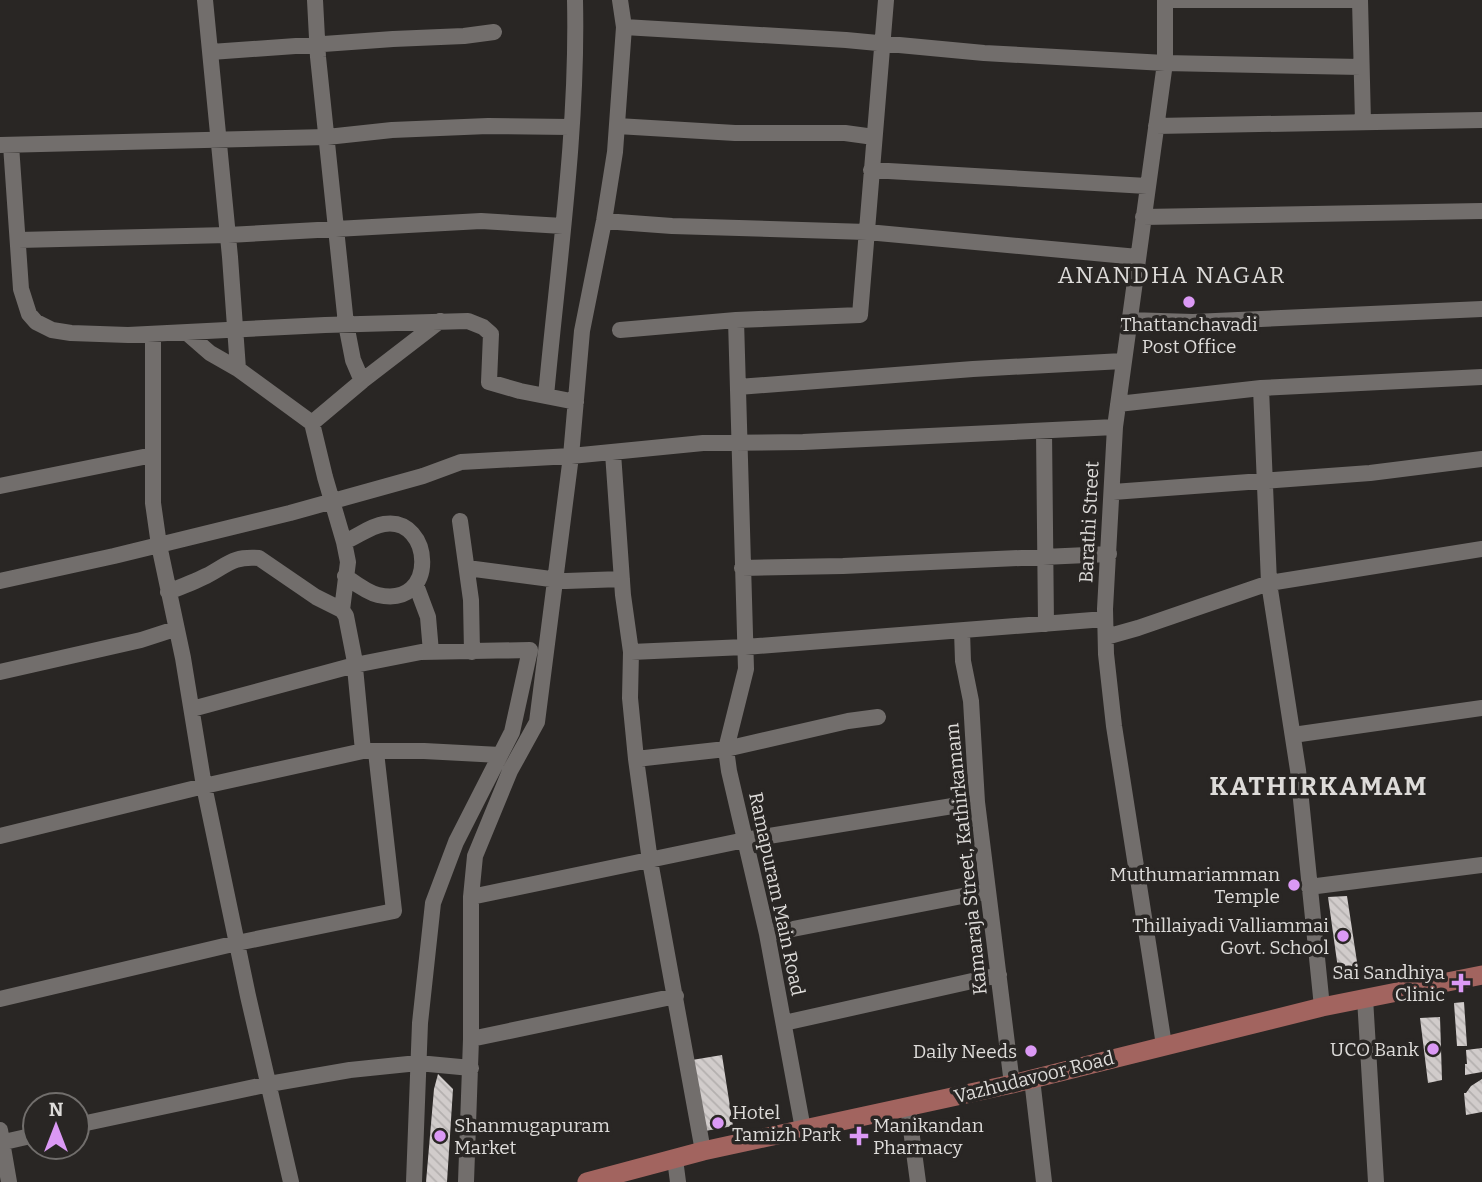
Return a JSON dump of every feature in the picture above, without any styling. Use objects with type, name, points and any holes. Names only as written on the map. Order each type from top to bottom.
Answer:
[{"type":"main road","name":"Vazhudavoor Road","points":[[587,1182],[703,1150],[1012,1084],[1322,1007],[1482,975]]},
{"type":"street","points":[[205,0],[238,369]]},
{"type":"street","points":[[315,0],[346,324],[362,381]]},
{"type":"street","points":[[546,396],[563,226],[574,71],[575,0]]},
{"type":"street","points":[[466,1182],[471,1068],[471,897],[475,856],[510,771],[537,722],[571,456],[582,331],[604,221],[617,126],[624,27],[620,0]]},
{"type":"street","points":[[620,330],[658,329],[736,320],[860,315],[886,0]]},
{"type":"street","points":[[1166,0],[1360,0],[1363,122]]},
{"type":"street","name":"Barathi Street","points":[[1164,1045],[1114,726],[1105,620],[1115,427],[1165,63],[1166,0]]},
{"type":"street","points":[[624,27],[1165,63],[1361,67]]},
{"type":"street","points":[[211,52],[494,32]]},
{"type":"street","points":[[1156,126],[1482,120]]},
{"type":"street","points":[[570,127],[488,126],[392,130],[327,137],[6,145],[21,289],[29,314],[36,322],[52,330],[71,333],[153,334],[468,321],[483,327],[491,334],[489,382],[576,402]]},
{"type":"street","points":[[617,126],[873,137]]},
{"type":"street","points":[[871,170],[1147,186]]},
{"type":"street","points":[[1143,217],[1482,211]]},
{"type":"street","points":[[18,240],[228,234],[481,221],[563,226]]},
{"type":"street","points":[[604,221],[672,226],[867,232],[1138,257]]},
{"type":"street","points":[[1128,320],[1193,322],[1482,309]]},
{"type":"street","name":"Ramapuram Main Road","points":[[736,320],[746,669],[726,749],[768,934],[803,1129]]},
{"type":"street","points":[[312,423],[440,321]]},
{"type":"street","points":[[187,333],[210,353],[238,369],[312,423],[348,562],[342,610]]},
{"type":"street","points":[[153,334],[153,502],[159,545],[237,943],[291,1182]]},
{"type":"street","points":[[738,387],[973,369],[1123,361]]},
{"type":"street","points":[[1118,404],[1261,388],[1482,377]]},
{"type":"street","points":[[1261,388],[1269,583],[1298,771],[1322,1007]]},
{"type":"street","points":[[0,581],[333,502],[461,462],[738,442],[803,442],[1115,427]]},
{"type":"street","points":[[1044,431],[1046,624]]},
{"type":"street","points":[[614,453],[622,579],[631,652],[630,698],[636,759],[650,861],[703,1150]]},
{"type":"street","points":[[0,485],[153,455]]},
{"type":"street","points":[[1113,492],[1370,473],[1482,459]]},
{"type":"street","points":[[460,521],[472,620],[472,652]]},
{"type":"street","points":[[344,542],[384,524],[407,528],[421,550],[422,572],[412,590],[400,594],[377,595],[345,576]]},
{"type":"street","points":[[1106,637],[1269,583],[1482,549]]},
{"type":"street","points":[[742,568],[1109,554]]},
{"type":"street","points":[[0,999],[237,943],[394,911],[355,664],[346,616],[342,610],[316,597],[259,558],[248,557],[230,561],[209,575],[168,592]]},
{"type":"street","points":[[467,568],[554,580],[622,579]]},
{"type":"street","points":[[416,585],[428,617],[431,652]]},
{"type":"street","points":[[631,652],[745,647],[1105,620]]},
{"type":"street","points":[[0,672],[141,640],[175,629]]},
{"type":"street","name":"Kamaraja Street, Kathirkamam","points":[[962,631],[963,661],[971,701],[977,802],[1012,1084]]},
{"type":"street","points":[[192,709],[355,664],[431,652],[530,650],[512,732],[456,842],[433,902],[420,1023],[414,1182]]},
{"type":"street","points":[[1293,735],[1482,708]]},
{"type":"street","points":[[636,759],[726,749],[848,721],[878,717]]},
{"type":"street","points":[[0,836],[205,786],[370,752],[424,751],[500,755]]},
{"type":"street","points":[[471,897],[745,840],[977,802]]},
{"type":"street","points":[[1309,887],[1482,865]]},
{"type":"street","points":[[768,934],[988,891]]},
{"type":"street","points":[[784,1023],[999,975]]},
{"type":"street","points":[[471,1040],[676,996]]},
{"type":"street","points":[[1365,999],[1376,1182]]},
{"type":"street","points":[[91,1122],[269,1084],[350,1070],[418,1063],[471,1068]]},
{"type":"street","points":[[1032,1079],[1044,1182]]},
{"type":"street","points":[[908,1107],[918,1182]]},
{"type":"street","points":[[9,1182],[1,1138],[21,1136]]},
{"type":"street","points":[[675,1159],[678,1182]]},
{"type":"building","name":"Thillaiyadi Valliammai Govt. School","points":[[1347,896],[1359,975],[1339,976],[1328,897]]},
{"type":"building","points":[[1464,1002],[1467,1046],[1457,1046],[1454,1003]]},
{"type":"building","name":"UCO Bank","points":[[1440,1017],[1442,1080],[1428,1083],[1420,1018]]},
{"type":"building","points":[[1482,1048],[1482,1072],[1465,1075],[1466,1050]]},
{"type":"building","points":[[722,1055],[733,1126],[705,1131],[692,1060]]},
{"type":"building","name":"Shanmugapuram Market","points":[[438,1074],[453,1089],[447,1182],[426,1182],[434,1089]]},
{"type":"building","points":[[1482,1079],[1482,1112],[1466,1115],[1464,1093]]},
{"type":"place","name":"Thattanchavadi Post Office","points":[[1189,302]]},
{"type":"place","name":"Muthumariamman Temple","points":[[1294,885]]},
{"type":"place","name":"Thillaiyadi Valliammai Govt. School","points":[[1343,936]]},
{"type":"place","name":"Sai Sandhiya Clinic","points":[[1461,983]]},
{"type":"place","name":"UCO Bank","points":[[1433,1049]]},
{"type":"place","name":"Daily Needs","points":[[1031,1051]]},
{"type":"place","name":"Hotel Tamizh Park","points":[[718,1123]]},
{"type":"place","name":"Shanmugapuram Market","points":[[440,1136]]},
{"type":"place","name":"Manikandan Pharmacy","points":[[859,1136]]},
{"type":"district","name":"ANANDHA NAGAR","points":[[1172,275]]},
{"type":"district","name":"KATHIRKAMAM","points":[[1319,786]]}]
